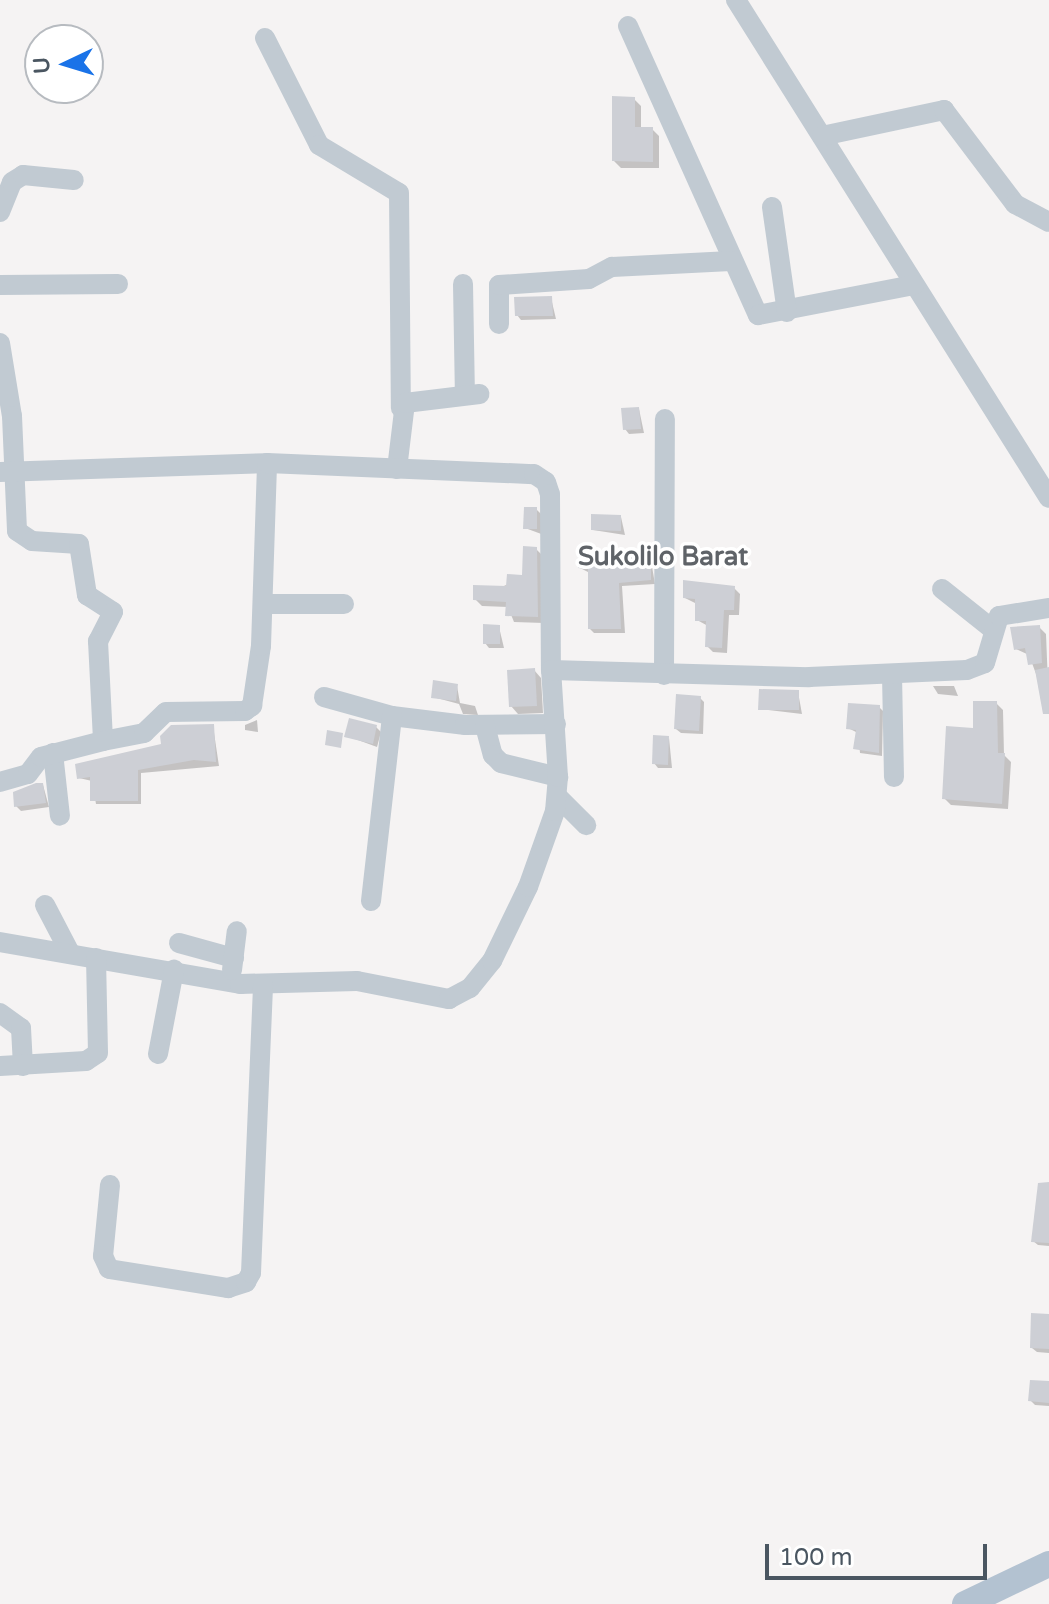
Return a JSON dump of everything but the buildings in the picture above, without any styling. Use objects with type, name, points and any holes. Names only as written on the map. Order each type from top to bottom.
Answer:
[{"type":"main road","points":[[965,1604],[1049,1564]]},
{"type":"street","points":[[736,0],[1049,498]]},
{"type":"street","points":[[628,26],[731,261],[758,315],[787,312],[914,285]]},
{"type":"street","points":[[265,38],[319,145],[399,193],[401,408],[397,469]]},
{"type":"street","points":[[822,136],[944,110],[1015,204],[1049,222]]},
{"type":"street","points":[[2,203],[12,182],[23,175],[74,180]]},
{"type":"street","points":[[772,207],[787,312]]},
{"type":"street","points":[[499,324],[499,285],[589,279],[612,267],[731,261]]},
{"type":"street","points":[[0,285],[118,284]]},
{"type":"street","points":[[401,408],[423,397],[472,394],[463,284]]},
{"type":"street","points":[[0,343],[8,471],[15,526],[20,536],[79,544],[87,595],[113,612],[98,641],[103,741]]},
{"type":"street","points":[[664,675],[665,419]]},
{"type":"street","points":[[0,942],[69,951],[231,982],[263,985],[357,981],[439,999],[461,994],[492,961],[512,922],[558,787],[546,482],[520,473],[267,463],[8,471]]},
{"type":"street","points":[[0,782],[28,774],[38,760],[53,753],[144,733],[166,712],[250,708],[257,689],[263,604],[267,463]]},
{"type":"street","points":[[942,589],[991,628]]},
{"type":"street","points":[[263,604],[344,604]]},
{"type":"street","points":[[551,670],[664,675],[892,674],[982,666],[991,628],[1003,613],[1049,608]]},
{"type":"street","points":[[892,674],[894,777]]},
{"type":"street","points":[[324,697],[392,716],[485,726],[556,724]]},
{"type":"street","points":[[371,901],[392,716]]},
{"type":"street","points":[[485,726],[493,755],[501,763],[558,787],[586,825]]},
{"type":"street","points":[[53,753],[60,816]]},
{"type":"street","points":[[45,905],[69,951]]},
{"type":"street","points":[[231,982],[237,931]]},
{"type":"street","points":[[179,943],[234,958]]},
{"type":"street","points":[[0,1066],[86,1061],[98,1053],[96,958]]},
{"type":"street","points":[[158,1054],[174,970]]},
{"type":"street","points":[[110,1185],[103,1256],[109,1269],[228,1288],[246,1282],[251,1273],[263,985]]},
{"type":"street","points":[[0,1013],[21,1028],[23,1066]]},
{"type":"district","name":"Sukolilo Barat","points":[[663,557]]}]
